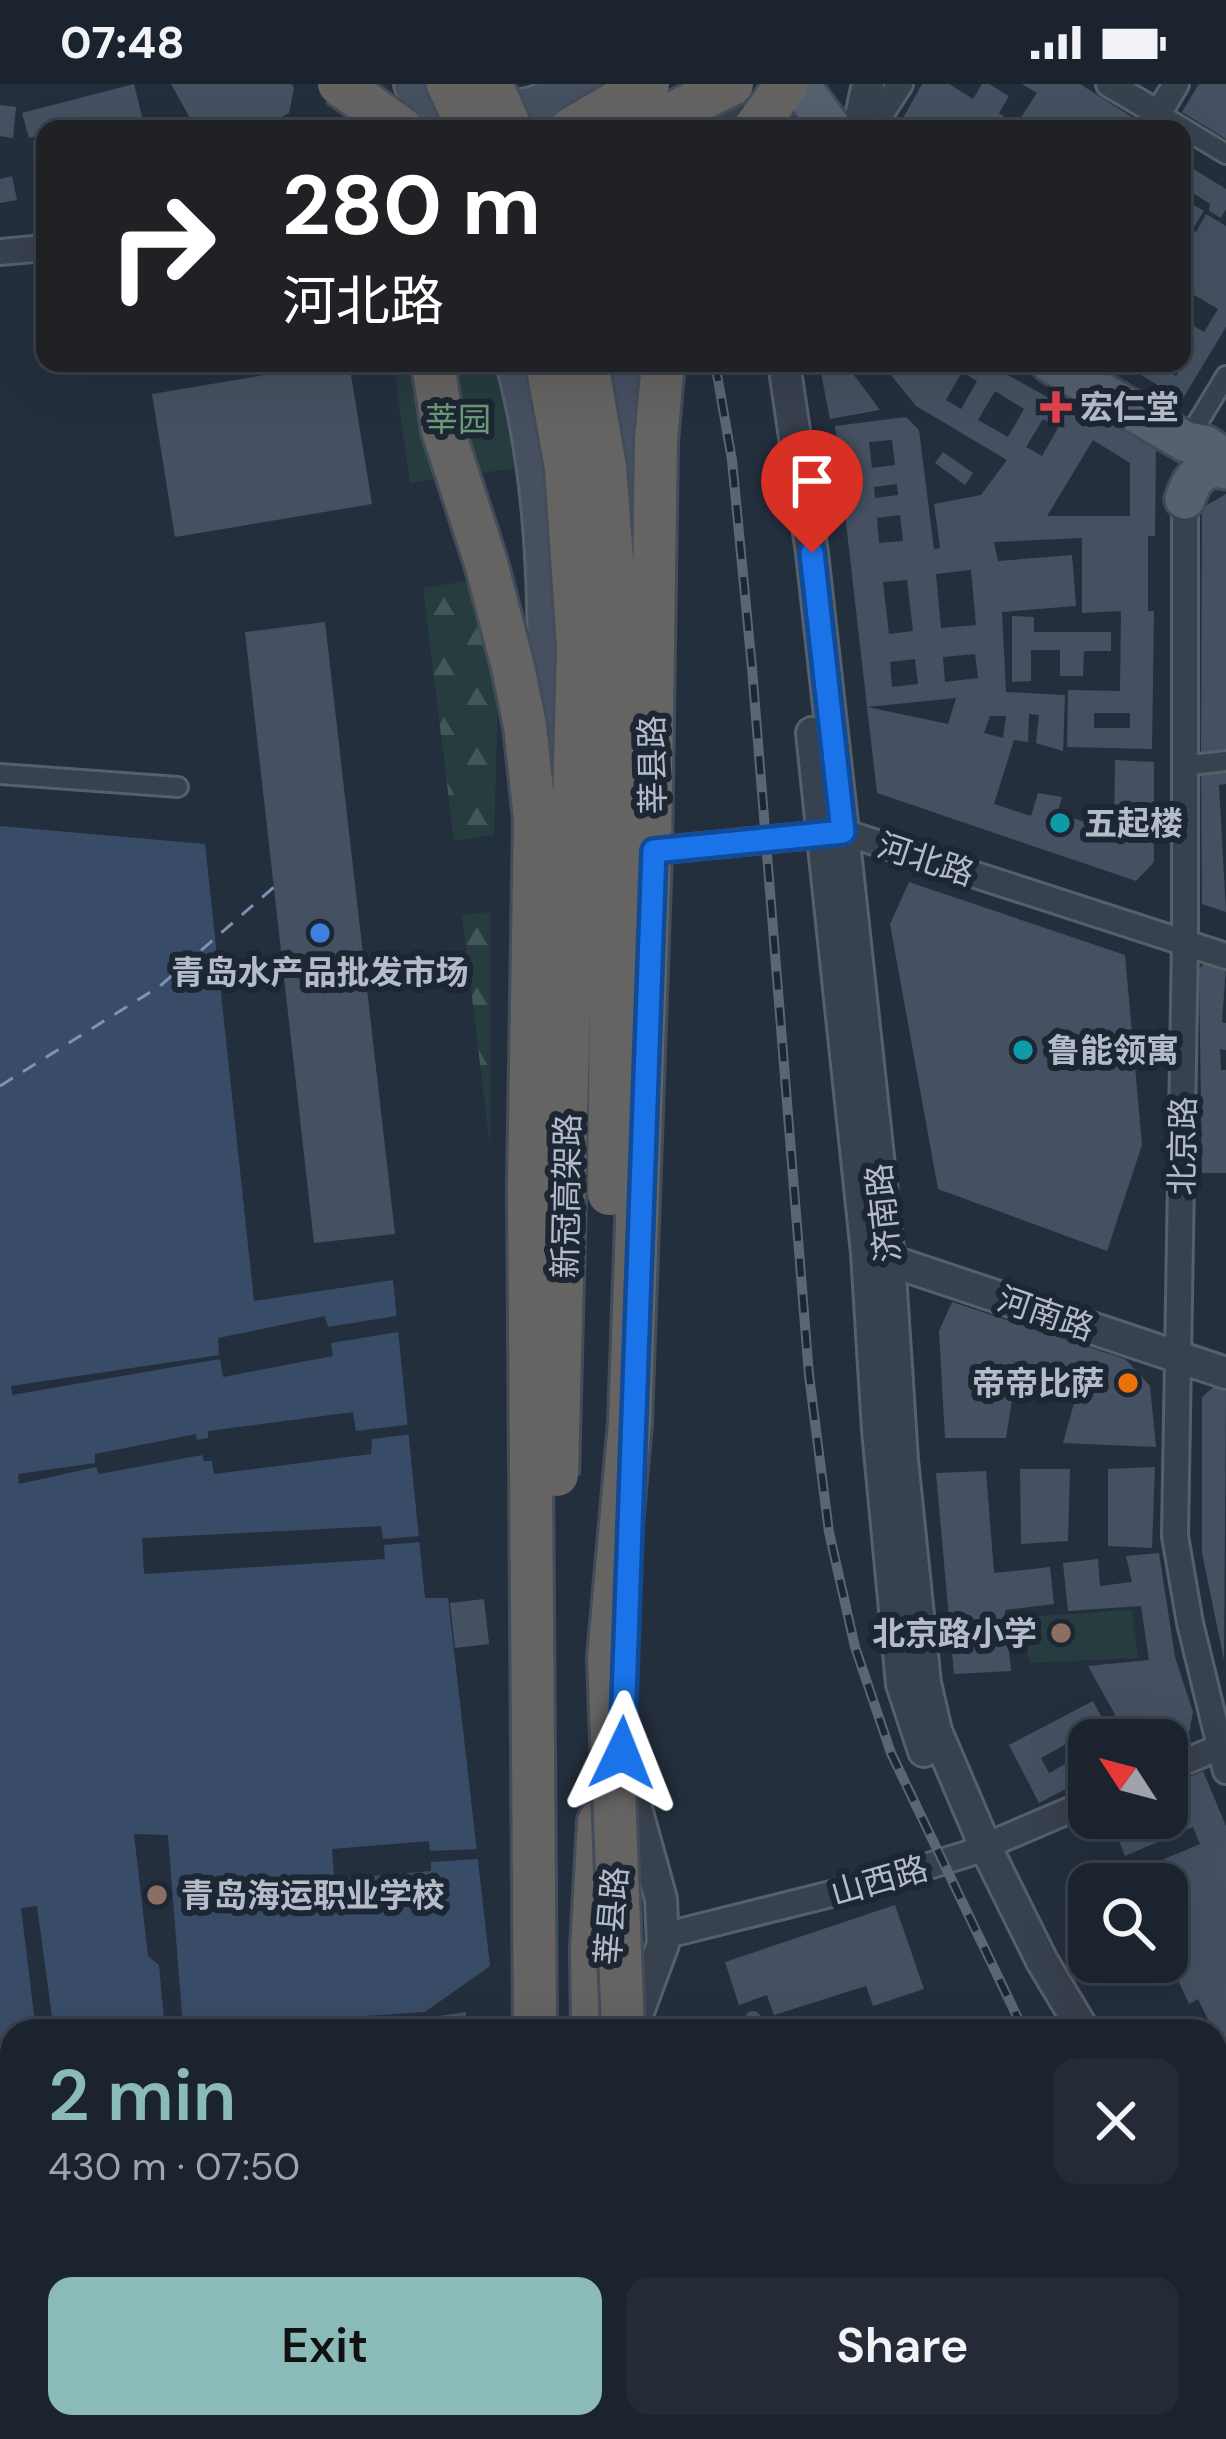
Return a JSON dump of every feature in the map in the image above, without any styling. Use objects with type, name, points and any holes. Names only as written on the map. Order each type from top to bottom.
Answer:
[{"type":"highway","points":[[339,84],[416,120]]},
{"type":"highway","points":[[436,120],[448,84]]},
{"type":"highway","points":[[492,84],[527,112]]},
{"type":"highway","points":[[586,120],[648,84]]},
{"type":"highway","points":[[659,120],[731,84]]},
{"type":"highway","points":[[761,120],[787,84]]},
{"type":"highway","points":[[434,372],[442,430],[508,646],[525,726],[534,802],[529,1277],[538,2019]]},
{"type":"highway","name":"新冠高架路","points":[[538,2019],[578,721],[572,527],[549,372]]},
{"type":"highway","name":"新冠高架路","points":[[588,372],[605,467],[615,599],[609,1658]]},
{"type":"highway","points":[[608,2019],[609,1658],[630,1423],[650,853],[656,440],[663,372]]},
{"type":"main road","points":[[413,84],[429,120]]},
{"type":"main road","points":[[444,120],[492,84]]},
{"type":"main road","points":[[480,120],[527,112],[586,84]]},
{"type":"main road","points":[[800,84],[826,120]]},
{"type":"main road","points":[[517,372],[537,468],[548,608],[544,864],[517,1334],[513,1570],[524,1970],[521,2019]]},
{"type":"main road","name":"莘县路","points":[[608,2019],[654,851],[649,586],[632,419],[620,372]]},
{"type":"main road","points":[[1066,372],[1186,442],[1204,445],[1226,459]]},
{"type":"main road","points":[[1185,500],[1197,474],[1208,467],[1226,469]]},
{"type":"main road","points":[[524,1970],[535,2019]]},
{"type":"street","points":[[370,120],[383,84]]},
{"type":"street","points":[[719,84],[732,120]]},
{"type":"street","points":[[860,120],[868,84]]},
{"type":"street","points":[[877,120],[900,84]]},
{"type":"street","points":[[1109,84],[1153,120]]},
{"type":"street","points":[[1155,120],[1176,84]]},
{"type":"street","points":[[1191,138],[1226,154]]},
{"type":"street","points":[[0,252],[36,249]]},
{"type":"street","name":"济南路","points":[[768,372],[832,833]]},
{"type":"street","name":"济南路","points":[[785,372],[812,553],[832,833],[925,1683],[976,1850],[1035,1990],[1053,2019]]},
{"type":"street","points":[[1186,442],[1226,376]]},
{"type":"street","name":"北京路","points":[[1186,442],[1185,943],[1175,1536],[1223,1756]]},
{"type":"street","points":[[1184,766],[1226,761]]},
{"type":"street","points":[[0,774],[178,788]]},
{"type":"street","name":"河北路","points":[[544,864],[832,833],[1226,956]]},
{"type":"street","name":"河南路","points":[[878,1256],[1226,1373]]},
{"type":"street","points":[[618,2019],[645,2001],[663,1936],[661,1899],[622,1753]]},
{"type":"street","points":[[1188,1764],[1223,1756]]},
{"type":"street","name":"山西路","points":[[663,1936],[871,1884],[976,1850],[1068,1811]]},
{"type":"street","name":"济南路","points":[[976,1850],[1077,2019]]},
{"type":"green space","name":"莘园","points":[[394,372],[505,372],[532,466],[410,483]]},
{"type":"green space","points":[[473,580],[498,695],[494,835],[454,841],[423,588]]},
{"type":"green space","points":[[491,912],[490,1145],[462,915]]},
{"type":"green space","points":[[1132,1610],[1138,1658],[1029,1663],[1024,1617]]},
{"type":"water","points":[[0,826],[205,844],[254,1301],[393,1280],[425,1598],[448,1598],[490,1966],[425,2012],[319,2019],[182,2019],[168,1835],[134,1834],[148,1956],[159,1965],[164,2019],[52,2019],[37,1906],[21,1908],[35,2019],[0,2019]]},
{"type":"pier","points":[[402,1315],[404,1331],[331,1343],[333,1356],[223,1377],[220,1359],[12,1395],[11,1386],[219,1355],[218,1338],[325,1316],[328,1327]]},
{"type":"pier","points":[[353,1412],[356,1431],[413,1424],[414,1434],[372,1439],[371,1454],[214,1474],[212,1461],[204,1461],[202,1455],[99,1474],[96,1467],[19,1484],[18,1474],[95,1463],[95,1454],[196,1434],[197,1440],[208,1438],[208,1431]]},
{"type":"pier","points":[[381,1526],[383,1539],[421,1536],[422,1542],[384,1545],[385,1559],[144,1574],[142,1538]]},
{"type":"pier","points":[[429,1841],[430,1851],[477,1849],[478,1859],[431,1862],[431,1871],[334,1879],[332,1849]]},
{"type":"building","points":[[134,84],[143,120],[36,120],[36,136],[29,138],[22,113]]},
{"type":"building","points":[[171,84],[292,84],[294,88],[289,113],[276,120],[191,120]]},
{"type":"building","points":[[922,84],[949,84],[973,99],[982,84],[989,84],[1009,96],[999,113],[1009,120],[902,120]]},
{"type":"building","points":[[1022,84],[1080,84],[1132,117],[1019,120],[1037,93]]},
{"type":"building","points":[[1199,84],[1226,84],[1226,139],[1182,112]]},
{"type":"building","points":[[0,105],[16,107],[13,138],[0,136]]},
{"type":"building","points":[[1191,168],[1226,189],[1221,218],[1209,211],[1210,204],[1191,192]]},
{"type":"building","points":[[12,176],[17,200],[0,203],[0,179]]},
{"type":"building","points":[[1191,203],[1204,211],[1192,230],[1196,232],[1206,214],[1226,226],[1226,327],[1182,400],[1136,372],[1176,376],[1191,372],[1191,324],[1204,332],[1218,309],[1191,293]]},
{"type":"building","points":[[283,372],[350,372],[372,504],[175,537],[152,394]]},
{"type":"building","points":[[821,372],[852,372],[880,410],[830,419]]},
{"type":"building","points":[[888,372],[962,372],[1004,372],[1083,417],[1089,407],[1156,444],[1155,536],[1148,536],[1148,611],[1154,611],[1152,749],[1067,747],[1068,690],[1120,691],[1121,611],[1082,613],[1082,538],[994,542],[998,561],[1072,555],[1076,606],[1002,612],[1006,692],[1065,695],[1063,751],[1036,743],[1039,715],[1029,714],[1028,742],[1014,740],[994,804],[1031,816],[1038,793],[1062,797],[1057,814],[1114,830],[1115,760],[1154,762],[1154,862],[1136,881],[877,793],[867,707],[835,426],[906,417],[919,430],[934,549],[940,548],[934,504],[981,495],[1007,460],[916,406]],"holes":[[[962,372],[977,381],[961,409],[946,400]],[[995,391],[1024,409],[1008,437],[978,420]],[[1043,419],[1058,428],[1042,456],[1026,447]],[[892,440],[895,465],[872,468],[869,442]],[[1093,440],[1130,463],[1130,516],[1047,516]],[[897,484],[898,495],[875,498],[874,487]],[[900,515],[903,541],[879,543],[877,518]],[[971,570],[976,625],[941,628],[936,574]],[[907,580],[913,631],[889,634],[883,582]],[[975,654],[978,678],[945,682],[943,657]],[[915,659],[918,684],[892,687],[890,662]],[[956,698],[948,724],[867,707]],[[1094,713],[1130,713],[1130,728],[1094,728]],[[990,716],[1006,716],[1003,738],[984,733]]]},
{"type":"building","points":[[943,452],[973,473],[965,485],[935,463]]},
{"type":"building","points":[[1226,494],[1226,754],[1201,756],[1202,508]]},
{"type":"building","points":[[1012,616],[1034,617],[1034,632],[1111,632],[1111,651],[1084,651],[1083,676],[1060,676],[1060,650],[1031,650],[1031,681],[1012,682]]},
{"type":"building","name":"青岛水产品批发市场","points":[[325,622],[395,1234],[314,1243],[245,632]]},
{"type":"building","points":[[1226,766],[1226,784],[1219,785],[1226,912],[1202,904],[1201,768]]},
{"type":"building","name":"鲁能领寓","points":[[909,882],[1125,955],[1142,1145],[1107,1251],[938,1189],[890,924]]},
{"type":"building","points":[[1208,961],[1226,967],[1222,1022],[1226,1023],[1226,1050],[1220,1049],[1221,1070],[1226,1070],[1226,1173],[1202,1173],[1199,968]]},
{"type":"building","points":[[952,1302],[1125,1359],[1150,1386],[1156,1447],[1063,1443],[1076,1396],[1016,1375],[1006,1438],[945,1438],[939,1331]]},
{"type":"building","points":[[1218,1383],[1226,1386],[1224,1660],[1202,1553],[1202,1397]]},
{"type":"building","points":[[1155,1467],[1152,1548],[1108,1546],[1108,1469]]},
{"type":"building","points":[[1020,1469],[1070,1469],[1068,1541],[1021,1544]]},
{"type":"building","points":[[986,1471],[994,1573],[1050,1567],[1054,1604],[1005,1610],[1011,1671],[954,1674],[936,1473]]},
{"type":"building","points":[[1159,1553],[1175,1657],[1193,1712],[1188,1733],[1188,1719],[1117,1719],[1088,1666],[1149,1660],[1141,1606],[1068,1611],[1063,1563],[1098,1559],[1100,1586],[1132,1582],[1126,1556]]},
{"type":"building","points":[[484,1599],[489,1644],[455,1648],[450,1603]]},
{"type":"building","points":[[1093,1701],[1103,1719],[1068,1719],[1068,1743],[1041,1758],[1049,1773],[1068,1763],[1068,1788],[1039,1803],[1009,1745]]},
{"type":"building","points":[[1203,1771],[1226,1826],[1226,2019],[1208,2019],[1198,1999],[1189,2004],[1179,1983],[1188,1983],[1188,1863],[1155,1863],[1200,1844],[1193,1827],[1188,1829],[1188,1778]]},
{"type":"building","points":[[1118,1839],[1165,1839],[1125,1856]]},
{"type":"building","points":[[895,1905],[924,1989],[873,2006],[866,1986],[774,2015],[767,1995],[739,2005],[725,1962]]},
{"type":"building","points":[[466,2012],[466,2019],[419,2019]]},
{"type":"ferry route","points":[[0,1086],[160,986],[274,887]]},
{"type":"railway","points":[[622,84],[635,120]]},
{"type":"railway","points":[[717,372],[732,460],[809,1375],[829,1532],[855,1647],[891,1753],[1018,2019]]},
{"type":"place","name":"宏仁堂","points":[[1056,407]]},
{"type":"place","name":"五起楼","points":[[1060,823]]},
{"type":"place","name":"青岛水产品批发市场","points":[[320,933]]},
{"type":"place","name":"鲁能领寓","points":[[1023,1050]]},
{"type":"place","name":"帝帝比萨","points":[[1128,1383]]},
{"type":"place","name":"北京路小学","points":[[1061,1633]]},
{"type":"place","name":"青岛海运职业学校","points":[[157,1895]]},
{"type":"route","points":[[622,1753],[654,851],[843,832],[812,553]]}]
